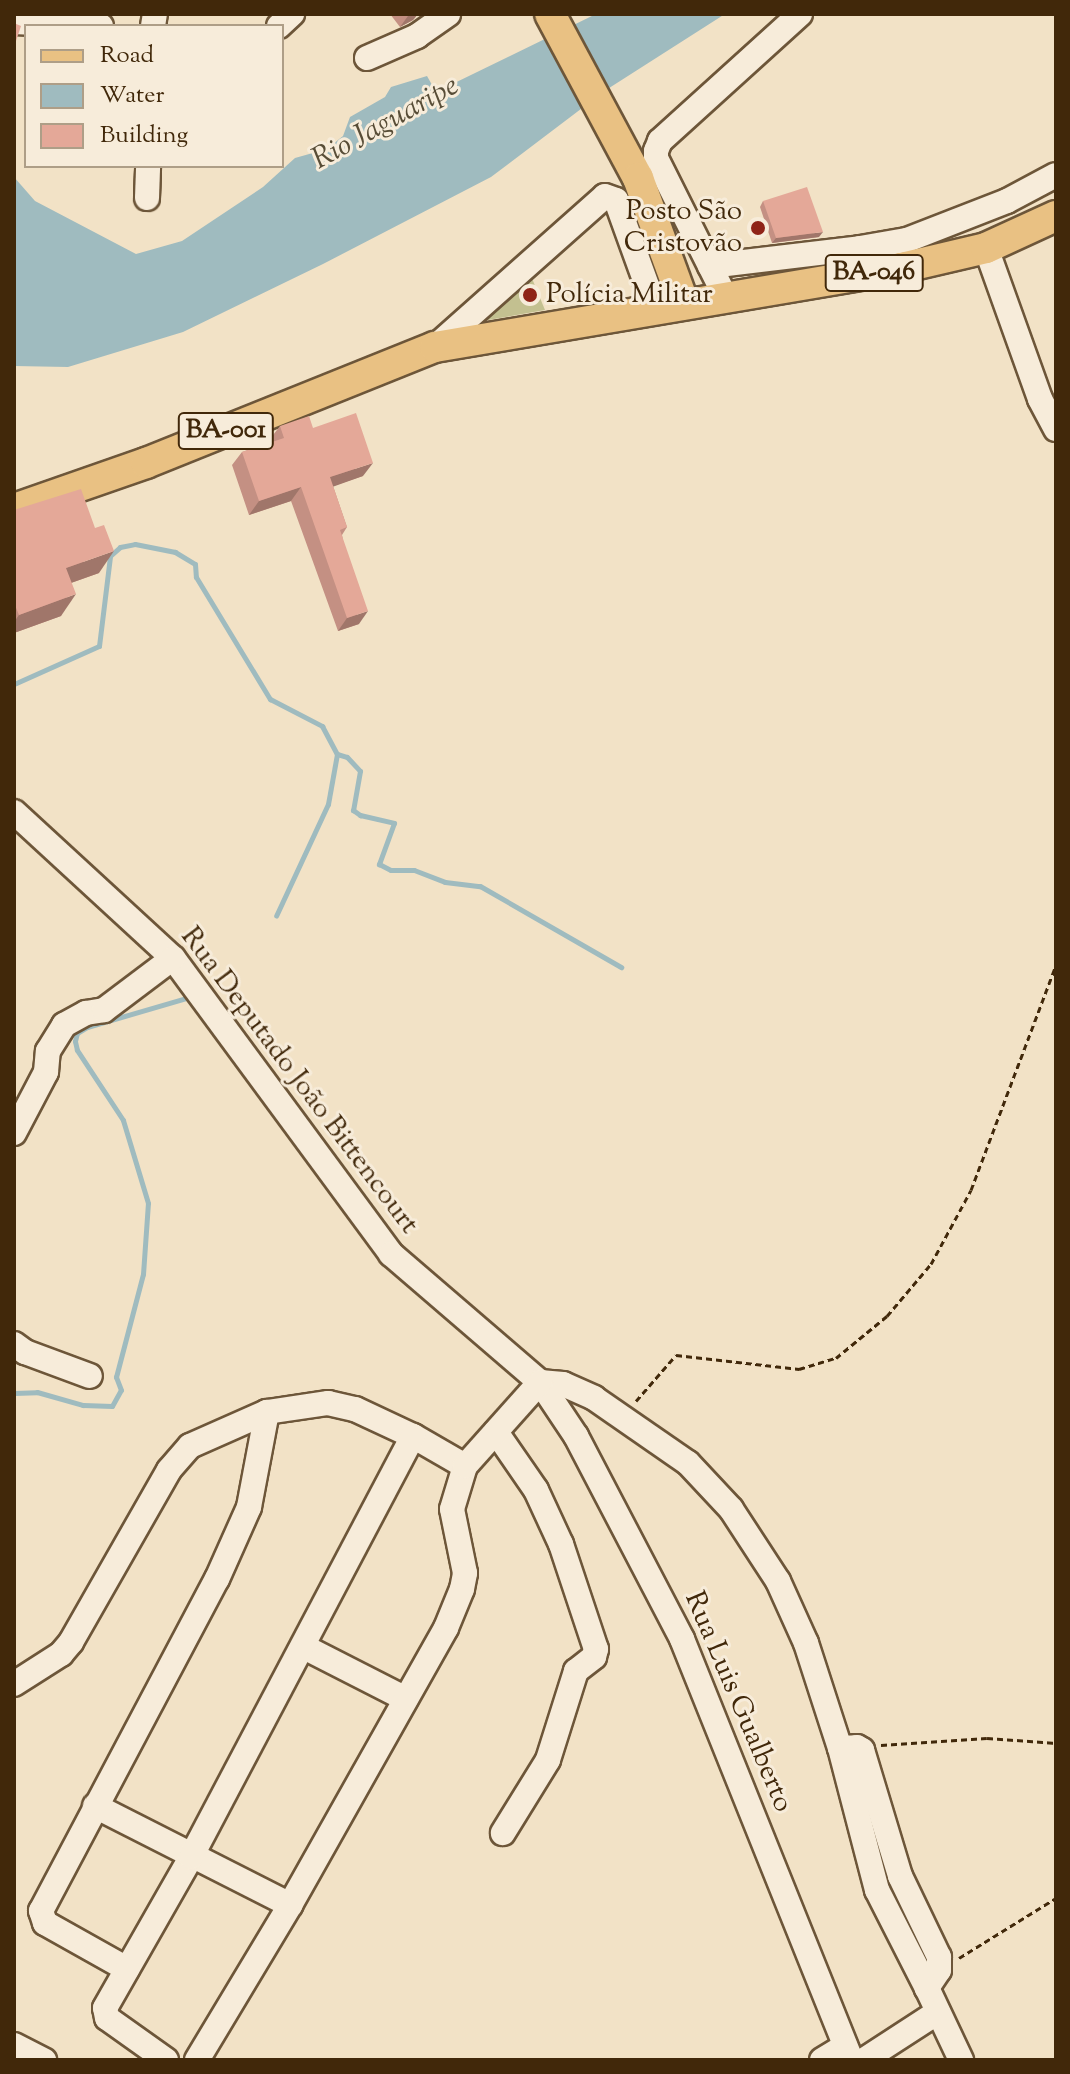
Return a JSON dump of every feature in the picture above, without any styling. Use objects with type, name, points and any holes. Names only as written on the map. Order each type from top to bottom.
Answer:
[{"type":"main road","points":[[550,14],[638,178],[670,306]]},
{"type":"main road","name":"BA-046","points":[[670,306],[725,296],[859,262],[986,248],[1056,216]]},
{"type":"main road","name":"BA-001","points":[[14,509],[146,463],[435,347],[670,306]]},
{"type":"street","points":[[367,58],[417,36],[448,14]]},
{"type":"street","points":[[725,296],[656,158],[660,141],[800,14]]},
{"type":"street","points":[[14,22],[58,24]]},
{"type":"street","points":[[147,198],[148,168]]},
{"type":"street","points":[[710,266],[859,262],[1007,201],[1056,175]]},
{"type":"street","points":[[435,347],[605,196],[616,200],[670,306]]},
{"type":"street","points":[[986,248],[1040,399],[1056,429]]},
{"type":"street","name":"Rua Deputado João Bittencourt","points":[[14,812],[173,958],[391,1254],[540,1382]]},
{"type":"street","points":[[14,1133],[46,1072],[48,1051],[64,1025],[86,1013],[104,1010],[173,958]]},
{"type":"street","points":[[14,1344],[25,1352],[90,1376]]},
{"type":"street","points":[[197,2060],[290,1905],[446,1628],[465,1573],[452,1509],[465,1466],[540,1382],[563,1384],[623,1416],[688,1463],[731,1509],[778,1581],[848,1747],[877,1890],[933,1979],[938,2012],[961,2060]]},
{"type":"street","name":"Rua Luis Gualberto","points":[[540,1382],[603,1485],[682,1639],[853,2055]]},
{"type":"street","points":[[14,1684],[61,1654],[82,1627],[179,1457],[190,1446],[267,1412],[328,1403],[355,1409],[413,1436],[465,1466]]},
{"type":"street","points":[[127,1969],[45,1923],[41,1916],[95,1806],[217,1579],[249,1507],[267,1412]]},
{"type":"street","points":[[241,1424],[257,1462]]},
{"type":"street","points":[[496,1432],[536,1490],[561,1544],[596,1649],[594,1657],[576,1671],[548,1760],[503,1833]]},
{"type":"street","points":[[166,2060],[105,2016],[105,2008],[191,1857],[413,1436]]},
{"type":"street","points":[[304,1647],[406,1699]]},
{"type":"street","points":[[95,1806],[290,1905]]},
{"type":"street","points":[[822,2060],[853,2055],[938,2012]]},
{"type":"street","points":[[14,2045],[44,2060]]},
{"type":"path","points":[[623,1416],[676,1355],[799,1369],[836,1358],[887,1316],[931,1264],[971,1190],[1056,965]]},
{"type":"path","points":[[848,1747],[987,1738],[1056,1743]]},
{"type":"path","points":[[933,1979],[1056,1898]]},
{"type":"shaded area","points":[[531,276],[545,310],[488,320],[487,317]]},
{"type":"water","name":"Rio Jaguaripe","points":[[596,14],[725,14],[606,90],[491,177],[323,264],[183,332],[68,367],[14,366],[14,177],[35,201],[136,254],[182,241],[263,187],[295,158],[327,149],[343,136],[350,117],[385,97],[391,87],[427,76],[436,92]]},
{"type":"building","points":[[14,23],[21,26],[15,44],[14,43]]},
{"type":"building","points":[[807,187],[823,232],[776,238],[763,201]]},
{"type":"building","points":[[356,413],[373,463],[330,477],[347,527],[340,530],[368,611],[347,618],[301,487],[259,501],[242,452],[284,438],[280,426],[309,416],[313,428]]},
{"type":"building","points":[[81,489],[95,528],[104,525],[114,551],[66,568],[76,594],[19,615],[14,603],[14,510]]},
{"type":"waterway","points":[[14,684],[99,646],[110,556],[120,547],[135,544],[175,552],[195,564],[196,577],[270,699],[322,726],[337,754],[328,804],[276,916]]},
{"type":"waterway","points":[[337,754],[347,757],[360,771],[353,810],[360,815],[394,823],[379,864],[391,870],[414,870],[445,882],[480,886],[621,967]]},
{"type":"waterway","points":[[14,1393],[37,1392],[83,1405],[112,1406],[121,1390],[116,1377],[143,1274],[148,1203],[123,1120],[77,1050],[75,1041],[77,1033],[87,1027],[186,998]]},
{"type":"place","name":"Posto São Cristovão","points":[[758,228]]},
{"type":"place","name":"Polícia Militar","points":[[530,295]]}]
